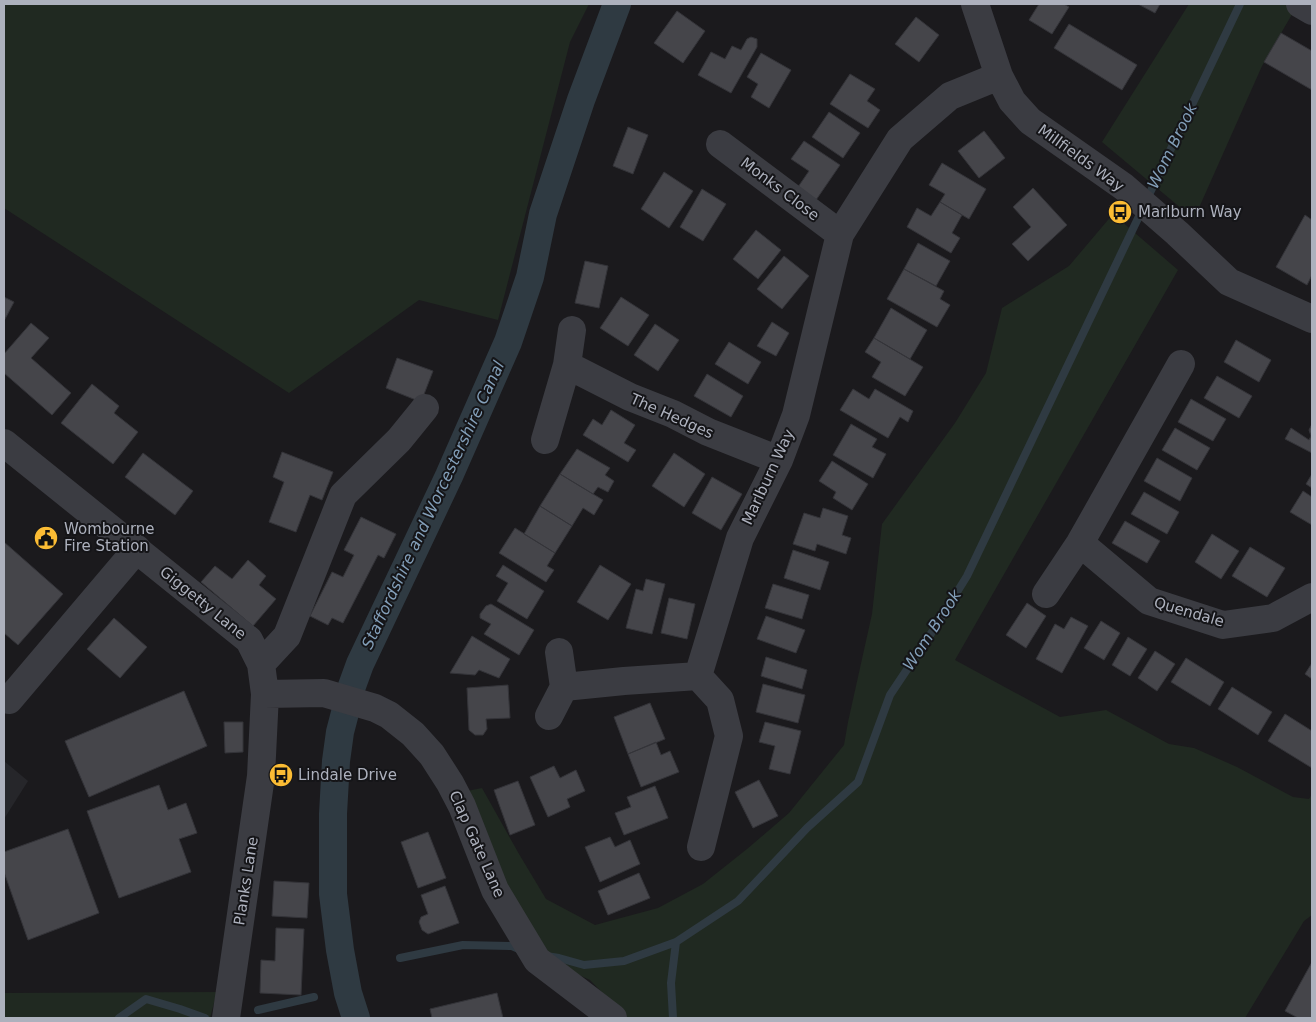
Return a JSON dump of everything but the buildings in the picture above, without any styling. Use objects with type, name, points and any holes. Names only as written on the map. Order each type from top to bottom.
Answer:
[{"type":"street","name":"Millfields Way","points":[[975,4],[999,76],[1012,101],[1030,121],[1124,187],[1229,282],[1312,319]]},
{"type":"street","points":[[1300,4],[1312,11]]},
{"type":"street","name":"Marlburn Way","points":[[698,676],[740,538],[780,460],[796,415],[840,234],[900,139],[950,96],[999,76]]},
{"type":"street","name":"Monks Close","points":[[720,144],[840,234]]},
{"type":"street","points":[[545,440],[567,365],[572,330]]},
{"type":"street","points":[[1046,594],[1080,544],[1181,364]]},
{"type":"street","name":"The Hedges","points":[[567,365],[630,397],[673,414],[708,432],[780,460]]},
{"type":"street","points":[[262,664],[287,636],[343,495],[399,440],[425,408]]},
{"type":"street","name":"Giggetty Lane","points":[[4,443],[248,640],[262,664],[264,694],[263,744]]},
{"type":"street","name":"Quendale","points":[[1080,544],[1149,601],[1223,625],[1273,618],[1312,596]]},
{"type":"street","points":[[9,700],[137,549]]},
{"type":"street","points":[[549,716],[564,687],[559,652]]},
{"type":"street","points":[[564,687],[698,676],[720,700],[729,736],[701,847]]},
{"type":"street","name":"Clap Gate Lane","points":[[264,694],[324,693],[375,708],[389,715],[413,734],[432,755],[450,783],[462,806],[495,890],[537,960],[613,1018]]},
{"type":"street","name":"Planks Lane","points":[[226,1018],[261,776],[263,744]]},
{"type":"shaded area","points":[[4,4],[589,4],[570,42],[498,320],[419,300],[289,393],[4,208]]},
{"type":"shaded area","points":[[1189,4],[1298,4],[1262,66],[1194,219],[1102,142]]},
{"type":"shaded area","points":[[1113,214],[1178,270],[955,660],[1060,717],[1106,710],[1169,744],[1194,748],[1237,767],[1293,797],[1309,799],[1312,794],[1312,915],[1304,921],[1245,1018],[627,1018],[590,980],[550,962],[496,882],[462,792],[482,788],[546,899],[595,925],[658,908],[703,884],[789,813],[844,745],[872,614],[882,524],[955,423],[986,373],[1002,308],[1069,266]]},
{"type":"shaded area","points":[[4,761],[28,781],[4,819]]},
{"type":"shaded area","points":[[217,992],[210,1018],[4,1018],[4,993]]},
{"type":"waterway","name":"Staffordshire and Worcestershire Canal","points":[[356,1018],[348,993],[340,950],[333,894],[333,814],[336,761],[340,732],[360,664],[449,476],[508,342],[530,277],[543,214],[581,100],[617,4]]},
{"type":"waterway","name":"Wom Brook","points":[[1147,199],[1240,4]]},
{"type":"waterway","name":"Wom Brook","points":[[546,956],[584,965],[624,961],[676,942],[738,901],[807,828],[858,782],[890,695],[967,576],[1142,210]]},
{"type":"waterway","points":[[673,1018],[671,983],[676,942]]},
{"type":"waterway","name":"Wom Brook","points":[[400,958],[463,945],[512,946],[521,950]]},
{"type":"waterway","name":"Wom Brook","points":[[258,1010],[314,997]]},
{"type":"waterway","name":"Wom Brook","points":[[119,1018],[146,999],[205,1018]]},
{"type":"place","name":"Marlburn Way","points":[[1120,212]]},
{"type":"place","name":"Wombourne Fire Station","points":[[46,538]]},
{"type":"place","name":"Lindale Drive","points":[[281,775]]}]
